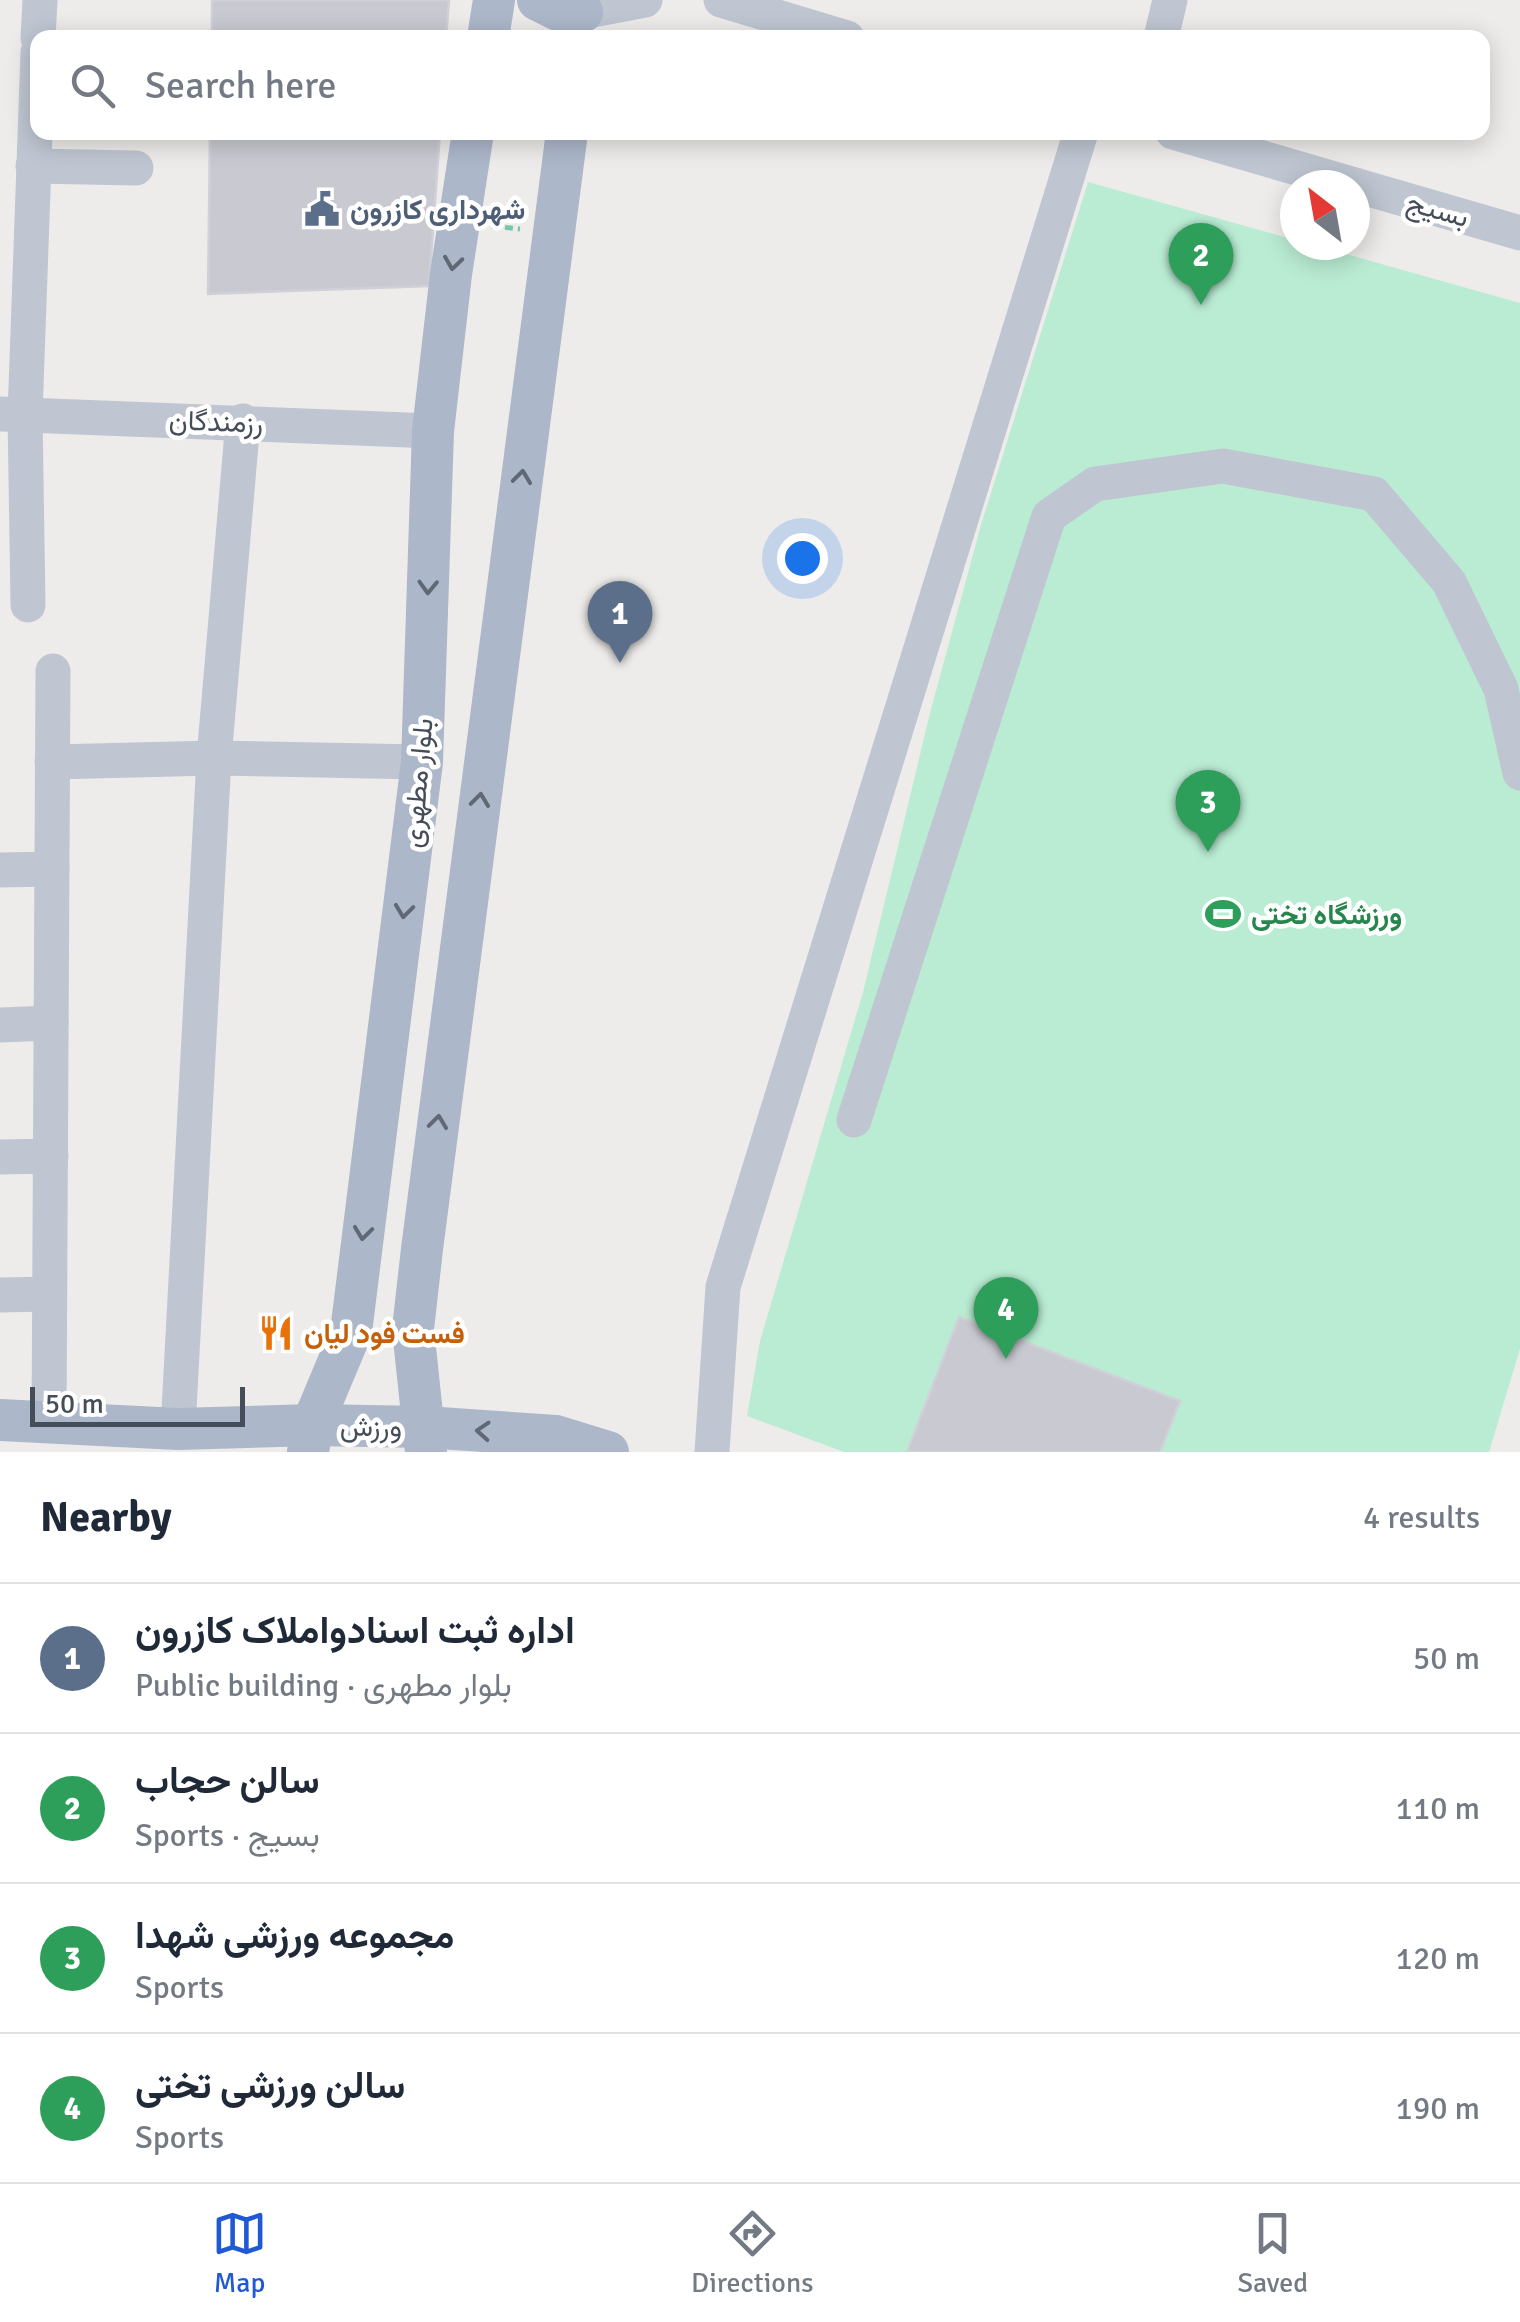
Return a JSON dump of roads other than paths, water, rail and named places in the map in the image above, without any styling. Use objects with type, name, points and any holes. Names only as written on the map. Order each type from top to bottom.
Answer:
[{"type":"main road","points":[[489,30],[494,0]]},
{"type":"main road","points":[[538,0],[582,17]]},
{"type":"main road","name":"بلوار مطهری","points":[[310,1438],[351,1332],[422,762],[432,431],[472,140]]},
{"type":"main road","points":[[426,1440],[413,1329],[566,140]]},
{"type":"main road","name":"ورزش","points":[[0,1420],[310,1438],[556,1436],[608,1452]]},
{"type":"street","points":[[38,30],[40,0]]},
{"type":"street","points":[[582,17],[645,0]]},
{"type":"street","points":[[720,0],[820,30]]},
{"type":"street","points":[[1163,30],[1170,0]]},
{"type":"street","points":[[28,605],[12,414],[34,140]]},
{"type":"street","points":[[712,1452],[722,1287],[1079,140]]},
{"type":"street","name":"بسیج","points":[[1201,140],[1304,170]]},
{"type":"street","points":[[33,166],[136,168]]},
{"type":"street","name":"بسیج","points":[[1370,189],[1520,233]]},
{"type":"street","name":"رزمندگان","points":[[12,414],[432,431]]},
{"type":"street","points":[[178,1429],[214,758],[243,421]]},
{"type":"street","points":[[854,1120],[1049,516],[1095,484],[1223,466],[1374,494],[1449,582],[1502,689],[1520,773]]},
{"type":"street","points":[[49,1422],[53,671]]},
{"type":"street","points":[[52,762],[214,758],[422,762]]},
{"type":"street","points":[[0,870],[52,869]]},
{"type":"street","points":[[0,1025],[51,1023]]},
{"type":"street","points":[[0,1157],[50,1156]]},
{"type":"street","points":[[0,1294],[49,1294]]},
{"type":"place","name":"شهرداری کازرون","points":[[322,209]]},
{"type":"place","name":"سالن حجاب","points":[[1201,305]]},
{"type":"place","name":"اداره ثبت اسنادواملاک کازرون","points":[[620,663]]},
{"type":"place","name":"مجموعه ورزشی شهدا","points":[[1208,852]]},
{"type":"place","name":"ورزشگاه تختی","points":[[1223,914]]},
{"type":"place","name":"فست فود لیان","points":[[276,1333]]},
{"type":"place","name":"سالن ورزشی تختی","points":[[1006,1359]]}]
